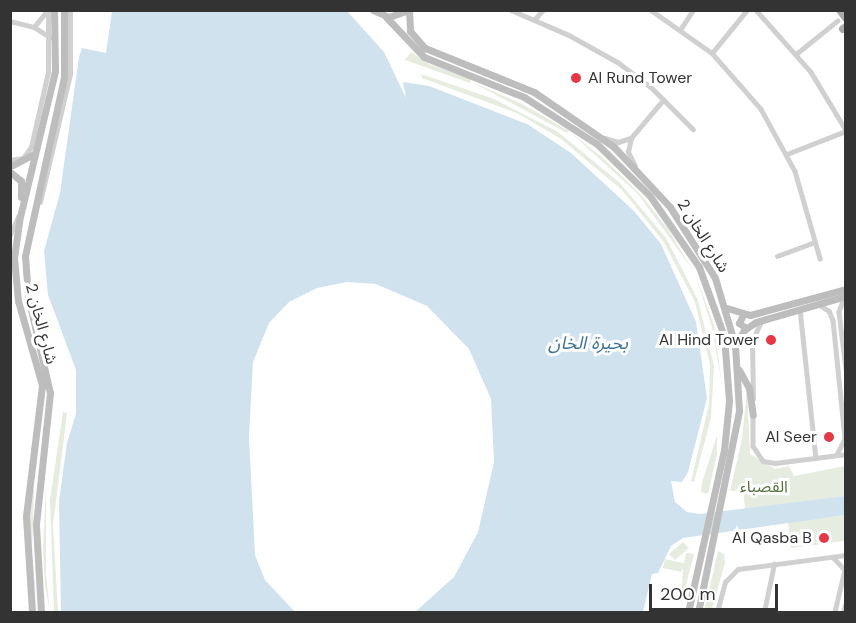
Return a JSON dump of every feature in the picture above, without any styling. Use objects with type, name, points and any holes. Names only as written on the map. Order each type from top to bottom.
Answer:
[{"type":"main road","points":[[840,10],[846,18]]},
{"type":"street","points":[[34,27],[48,10]]},
{"type":"street","points":[[11,166],[29,152],[38,115],[50,56],[48,10]]},
{"type":"street","name":"شارع الخان 2","points":[[41,612],[36,524],[49,414],[40,371],[20,309],[13,274],[22,212],[55,63],[54,10]]},
{"type":"street","name":"شارع الخان 2","points":[[32,612],[26,516],[40,412],[46,399],[48,372],[28,296],[25,256],[65,66],[64,10]]},
{"type":"street","points":[[25,256],[72,57],[70,10]]},
{"type":"street","name":"شارع الخان 2","points":[[373,10],[386,17],[424,57],[511,91],[585,134],[630,174],[676,228],[709,290],[726,348],[729,401],[716,483],[688,612]]},
{"type":"street","points":[[386,17],[409,10]]},
{"type":"street","name":"شارع الخان 2","points":[[409,10],[410,31],[425,48],[534,92],[603,138],[635,166],[666,201],[698,246],[727,308],[739,370],[738,424],[698,612]]},
{"type":"street","points":[[511,10],[603,53],[663,100],[693,129]]},
{"type":"street","points":[[534,20],[543,10]]},
{"type":"street","points":[[651,10],[712,53],[761,109],[787,154],[820,258]]},
{"type":"street","points":[[680,30],[693,10]]},
{"type":"street","points":[[712,53],[747,10]]},
{"type":"street","points":[[756,10],[796,54],[825,91],[846,131],[787,154]]},
{"type":"street","points":[[10,21],[34,27],[50,37]]},
{"type":"street","points":[[796,54],[837,21]]},
{"type":"street","points":[[50,56],[55,63]]},
{"type":"street","points":[[65,66],[72,57]]},
{"type":"street","points":[[635,166],[628,152],[631,138],[663,100]]},
{"type":"street","points":[[38,115],[43,125]]},
{"type":"street","points":[[603,138],[618,142],[631,138]]},
{"type":"street","points":[[11,166],[25,162],[36,152]]},
{"type":"street","points":[[11,166],[32,170]]},
{"type":"street","points":[[10,236],[22,212],[21,183],[11,166]]},
{"type":"street","points":[[777,256],[815,242]]},
{"type":"street","points":[[727,308],[743,315],[846,289]]},
{"type":"street","points":[[735,345],[746,328],[763,320],[845,296]]},
{"type":"street","points":[[845,296],[839,309],[846,369]]},
{"type":"street","points":[[818,304],[830,313]]},
{"type":"street","points":[[837,455],[845,446],[830,313],[833,307],[839,309]]},
{"type":"street","points":[[800,309],[816,458]]},
{"type":"street","points":[[743,315],[739,323],[746,328]]},
{"type":"street","points":[[763,320],[752,341],[753,447],[760,459],[772,463],[846,454]]},
{"type":"street","points":[[739,370],[749,388],[753,415]]},
{"type":"street","points":[[40,412],[49,414]]},
{"type":"street","points":[[717,612],[730,574],[742,568],[846,555]]},
{"type":"street","points":[[830,557],[845,565],[835,612]]},
{"type":"street","points":[[764,612],[774,564]]},
{"type":"street","points":[[843,612],[846,602]]},
{"type":"green space","points":[[411,52],[429,64],[471,79],[470,83],[405,60]]},
{"type":"green space","points":[[421,74],[494,99],[558,132],[620,183],[666,238],[698,300],[714,366],[711,418],[694,482],[691,481],[709,404],[710,365],[695,302],[663,241],[622,190],[561,139],[517,113],[422,78]]},
{"type":"green space","points":[[472,82],[522,104],[569,131],[567,133]]},
{"type":"green space","points":[[570,132],[603,158],[640,194],[668,229],[692,269],[638,194]]},
{"type":"green space","points":[[695,274],[714,325],[722,385],[712,327]]},
{"type":"green space","name":"القصباء","points":[[747,389],[750,454],[775,469],[789,466],[794,476],[845,466],[845,496],[745,509],[743,490],[730,491],[742,439]]},
{"type":"green space","points":[[63,412],[67,413],[53,525],[58,612],[54,612],[50,500]]},
{"type":"green space","points":[[717,435],[717,454],[708,494],[701,492],[702,483]]},
{"type":"green space","points":[[46,486],[46,574],[50,612],[45,586],[43,548]]},
{"type":"green space","points":[[32,490],[34,490],[32,552],[37,612],[29,533]]},
{"type":"green space","name":"القصباء","points":[[845,515],[845,541],[791,548],[788,522]]},
{"type":"green space","points":[[683,542],[689,548],[675,560],[669,554]]},
{"type":"green space","points":[[718,551],[724,554],[725,563],[711,612],[704,612]]},
{"type":"green space","points":[[686,553],[694,554],[681,604],[683,568],[681,572],[663,568],[665,559],[684,563]]},
{"type":"water","name":"بحيرة الخان","points":[[112,11],[347,11],[384,52],[406,98],[403,82],[429,86],[527,124],[571,153],[634,211],[661,244],[696,322],[707,398],[688,472],[682,482],[671,481],[675,502],[687,512],[700,514],[845,496],[845,515],[683,538],[671,546],[658,573],[652,574],[643,612],[415,612],[454,577],[478,532],[494,462],[491,399],[469,349],[427,306],[376,284],[347,282],[317,288],[289,302],[269,323],[253,362],[249,437],[255,555],[265,580],[295,612],[61,612],[59,501],[67,443],[76,414],[76,370],[48,295],[44,251],[60,193],[79,57],[82,48],[106,53]]},
{"type":"place","name":"Al Rund Tower","points":[[576,78]]},
{"type":"place","name":"Al Hind Tower","points":[[771,340]]},
{"type":"place","name":"Al Seer","points":[[829,437]]},
{"type":"place","name":"Al Qasba B","points":[[824,538]]}]
